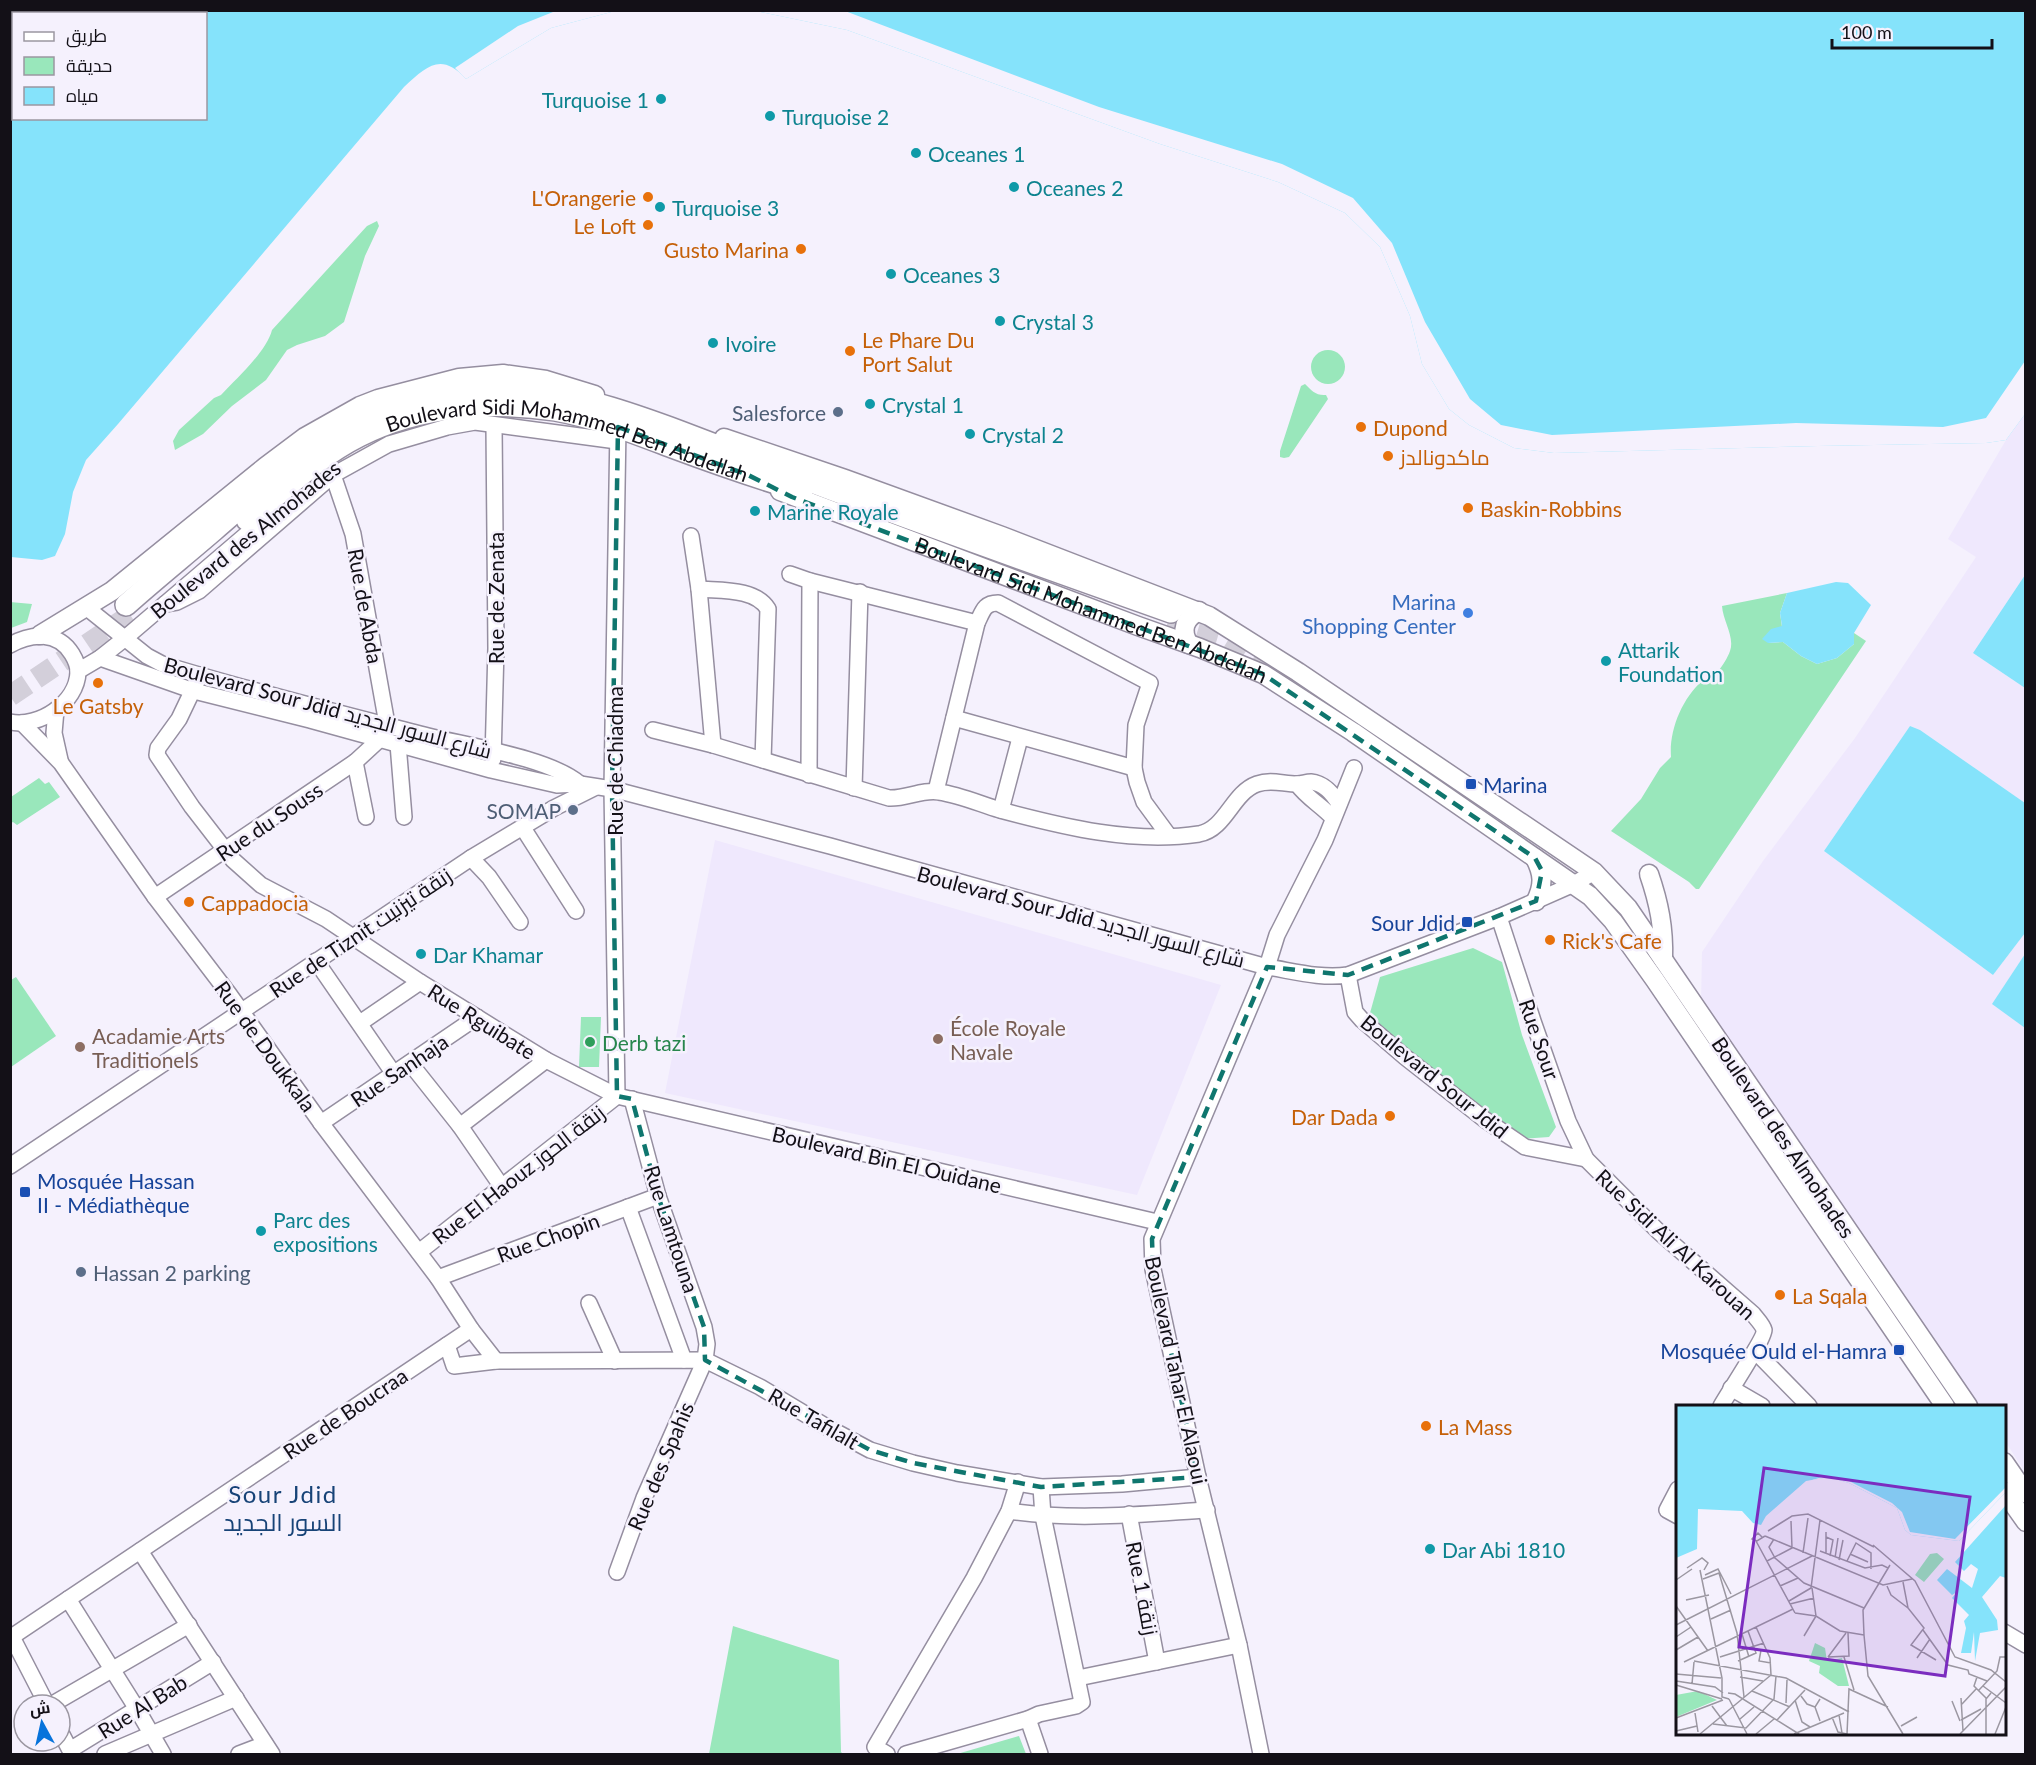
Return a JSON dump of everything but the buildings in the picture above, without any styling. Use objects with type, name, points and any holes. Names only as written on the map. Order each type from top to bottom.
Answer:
[{"type":"highway","name":"Boulevard Sidi Mohammed Ben Abdellah","points":[[479,388],[518,389],[561,395],[614,408],[752,468],[618,434],[556,410],[493,416],[458,408],[424,413],[381,426],[340,446],[129,610],[296,459],[315,445],[356,421],[400,403],[430,394],[479,388]]},
{"type":"highway","points":[[400,403],[416,389]]},
{"type":"highway","points":[[752,468],[856,499],[1169,619]]},
{"type":"main road","name":"Boulevard Sidi Mohammed Ben Abdellah","points":[[416,389],[459,378],[503,374],[525,375],[564,384],[845,479],[1014,540],[1204,614],[1308,679],[1594,872]]},
{"type":"main road","name":"Boulevard des Almohades","points":[[40,635],[112,591],[304,437],[360,406],[416,389]]},
{"type":"main road","name":"Boulevard Sidi Mohammed Ben Abdellah","points":[[752,468],[792,497],[1194,646],[1263,674],[1574,884]]},
{"type":"main road","points":[[1204,614],[1212,622],[1212,634],[1205,645],[1194,646],[1185,638],[1185,625],[1188,619],[1204,614]]},
{"type":"main road","points":[[1535,858],[1542,871],[1543,881],[1536,901]]},
{"type":"main road","name":"Boulevard des Almohades","points":[[1594,872],[1628,908],[1663,959],[1944,1405]]},
{"type":"main road","points":[[1649,874],[1662,916],[1663,959]]},
{"type":"main road","name":"Boulevard des Almohades","points":[[1574,884],[1600,904],[1613,921],[1967,1405]]},
{"type":"main road","points":[[2006,1465],[2025,1494]]},
{"type":"main road","points":[[2006,1494],[2025,1522]]},
{"type":"street","points":[[165,604],[177,602],[199,591],[333,475],[380,449],[411,437],[447,427],[475,422],[488,423],[493,416]]},
{"type":"street","name":"Boulevard des Almohades","points":[[78,670],[100,658],[124,639],[305,484],[332,464],[382,437],[425,421],[493,416]]},
{"type":"street","name":"Rue de Zenata","points":[[491,770],[494,751],[496,640],[493,416]]},
{"type":"street","name":"Rue de Chiadma","points":[[618,434],[612,789],[624,1097]]},
{"type":"street","name":"Rue de Abda","points":[[333,475],[353,534],[387,724]]},
{"type":"street","points":[[691,536],[699,589],[713,744]]},
{"type":"street","points":[[790,574],[977,623]]},
{"type":"street","points":[[809,775],[810,581]]},
{"type":"street","points":[[699,589],[754,596],[768,609],[763,760]]},
{"type":"street","points":[[854,788],[860,592]]},
{"type":"street","points":[[936,791],[977,623],[986,606],[990,603],[998,603],[1148,681],[1150,685],[1136,725],[1134,768],[1139,792],[1144,802],[1169,836]]},
{"type":"street","name":"Boulevard Sour Jdid شارع السور الجديد","points":[[87,608],[124,639],[154,660],[200,675],[428,736],[494,751],[558,771],[570,776],[580,784]]},
{"type":"street","points":[[10,645],[27,637],[49,636],[69,649],[78,670],[73,689],[56,710],[36,720],[16,723]]},
{"type":"street","name":"Boulevard Sour Jdid شارع السور الجديد","points":[[100,658],[194,691],[491,770],[557,785],[580,784],[612,789],[830,846],[1266,967],[1312,974],[1348,975],[1499,917],[1574,884],[1594,872]]},
{"type":"street","points":[[194,691],[200,675]]},
{"type":"street","name":"Rue Rguibate","points":[[194,691],[179,719],[158,748],[157,755],[192,807],[240,868],[261,885],[326,919],[420,982],[546,1060],[624,1097]]},
{"type":"street","name":"Rue de Doukkala","points":[[56,710],[54,733],[61,763]]},
{"type":"street","points":[[954,718],[1134,768]]},
{"type":"street","name":"Rue de Doukkala","points":[[16,723],[61,763],[155,897],[242,1011],[321,1123],[419,1252],[471,1329],[496,1361]]},
{"type":"street","points":[[380,740],[387,724]]},
{"type":"street","points":[[653,730],[713,744],[889,798],[900,799],[936,791],[1001,810],[1111,835],[1169,836],[1210,830],[1244,791],[1256,784],[1271,781],[1298,784],[1312,782],[1322,786],[1334,796],[1336,811]]},
{"type":"street","points":[[1001,810],[1020,738]]},
{"type":"street","name":"Rue du Souss","points":[[155,897],[355,762],[380,740]]},
{"type":"street","points":[[398,744],[404,817]]},
{"type":"street","points":[[355,762],[366,817]]},
{"type":"street","name":"Boulevard Tahar El Alaoui","points":[[1261,1755],[1239,1645],[1198,1478],[1153,1269],[1152,1239],[1157,1222],[1266,967],[1277,935],[1325,840],[1354,768]]},
{"type":"street","name":"Rue de Tiznit زنقة تيزنيت","points":[[10,1166],[471,858],[555,808],[596,787]]},
{"type":"street","points":[[523,828],[576,911]]},
{"type":"street","points":[[471,858],[489,877],[520,922]]},
{"type":"street","name":"Rue Sour","points":[[1499,917],[1568,1121],[1586,1159]]},
{"type":"street","points":[[316,961],[394,1074]]},
{"type":"street","name":"Boulevard Sour Jdid","points":[[1348,975],[1355,1012],[1405,1058],[1484,1119],[1525,1147],[1586,1159]]},
{"type":"street","points":[[360,1023],[420,982]]},
{"type":"street","name":"Rue Sanhaja","points":[[321,1123],[477,1017]]},
{"type":"street","points":[[460,1126],[546,1060]]},
{"type":"street","points":[[410,1063],[460,1126],[502,1187]]},
{"type":"street","name":"Rue El Haouz زنقة الحوز","points":[[419,1252],[624,1097]]},
{"type":"street","name":"Rue Lamtouna","points":[[624,1097],[704,1327],[707,1344],[705,1360]]},
{"type":"street","name":"Boulevard Bin El Ouidane","points":[[624,1097],[1157,1222]]},
{"type":"street","name":"Rue Sidi Ali Al Karouan","points":[[1586,1159],[1658,1232],[1753,1314],[1764,1330],[1755,1351]]},
{"type":"street","name":"Rue Chopin","points":[[438,1278],[658,1196]]},
{"type":"street","points":[[627,1207],[684,1360]]},
{"type":"street","points":[[589,1302],[615,1361]]},
{"type":"street","name":"Rue de Boucraa","points":[[11,1638],[471,1329]]},
{"type":"street","name":"Rue Tafilalt","points":[[447,1345],[454,1365],[496,1361],[705,1360],[760,1387],[870,1450],[957,1473],[1041,1486],[1122,1484],[1198,1478]]},
{"type":"street","points":[[1722,1405],[1755,1351],[1807,1405]]},
{"type":"street","name":"Rue des Spahis","points":[[617,1572],[644,1498],[705,1360]]},
{"type":"street","points":[[1731,1388],[1759,1405]]},
{"type":"street","points":[[881,1751],[1010,1511],[1018,1482]]},
{"type":"street","points":[[906,1755],[1039,1714],[1076,1706],[1082,1702],[1043,1516],[1041,1486]]},
{"type":"street","points":[[1672,1513],[1676,1495]]},
{"type":"street","points":[[1010,1511],[1043,1516],[1207,1509]]},
{"type":"street","name":"Rue 1 زنقة","points":[[1129,1514],[1157,1662]]},
{"type":"street","points":[[140,1551],[268,1749],[239,1755]]},
{"type":"street","points":[[68,1599],[163,1755]]},
{"type":"street","points":[[72,1693],[189,1625]]},
{"type":"street","points":[[2006,1633],[2025,1645]]},
{"type":"street","points":[[11,1638],[42,1693]]},
{"type":"street","points":[[1078,1678],[1239,1645]]},
{"type":"street","name":"Rue Al Bab","points":[[72,1751],[213,1662]]},
{"type":"street","points":[[105,1755],[236,1698]]},
{"type":"street","points":[[1028,1719],[1040,1755]]},
{"type":"highlighted area","points":[[618,427],[748,475],[792,497],[1263,674],[1535,858],[1542,871],[1536,901],[1348,975],[1267,967],[1152,1239],[1153,1269],[1198,1477],[1041,1487],[913,1463],[870,1450],[705,1360],[704,1327],[658,1196],[632,1099],[617,1096],[612,789]]},
{"type":"shaded area","points":[[2025,414],[2025,575],[1973,653],[2025,688],[2025,803],[1920,730],[1910,726],[1824,851],[1993,975],[2025,933],[2025,954],[1993,1004],[2025,1028],[2025,1472],[2006,1443],[2006,1405],[1979,1405],[1701,1003],[1702,952],[1763,861],[1855,738],[1976,557],[1948,539],[2006,440]]},
{"type":"shaded area","name":"École Royale Navale","points":[[715,840],[1221,985],[1137,1195],[665,1093]]},
{"type":"green space","points":[[377,221],[379,226],[365,256],[344,322],[325,336],[287,350],[266,380],[232,406],[203,434],[175,450],[173,441],[179,430],[214,398],[221,395],[242,373],[258,356],[272,330],[367,226]]},
{"type":"green space","points":[[1328,350],[1340,355],[1345,367],[1340,379],[1328,384],[1316,379],[1311,367],[1316,355]]},
{"type":"green space","points":[[1305,384],[1317,394],[1326,395],[1328,399],[1289,457],[1280,457],[1301,386]]},
{"type":"green space","points":[[1787,593],[1780,613],[1782,627],[1768,643],[1783,642],[1801,656],[1817,664],[1837,658],[1854,644],[1854,633],[1866,641],[1699,889],[1696,889],[1689,882],[1611,831],[1641,799],[1660,768],[1671,757],[1672,736],[1678,716],[1688,697],[1702,681],[1718,671],[1728,656],[1731,640],[1722,606]]},
{"type":"green space","points":[[10,602],[32,604],[27,622],[11,628]]},
{"type":"green space","points":[[39,778],[45,784],[49,782],[60,797],[17,825],[11,823],[11,797]]},
{"type":"green space","points":[[1473,948],[1502,962],[1522,1035],[1556,1127],[1549,1137],[1522,1139],[1375,1026],[1370,1013],[1380,977]]},
{"type":"green space","points":[[16,977],[56,1036],[11,1067],[11,980]]},
{"type":"green space","name":"Derb tazi","points":[[581,1017],[601,1017],[599,1067],[579,1067]]},
{"type":"green space","points":[[733,1626],[839,1660],[841,1752],[843,1754],[709,1754]]},
{"type":"green space","points":[[1019,1736],[1026,1754],[957,1754]]},
{"type":"water","points":[[11,11],[615,11],[551,28],[466,79],[449,66],[441,64],[427,68],[404,87],[86,460],[73,492],[65,534],[55,556],[42,560],[11,557]]},
{"type":"water","points":[[756,11],[2025,11],[2025,414],[2006,440],[1986,443],[1554,453],[1514,448],[1469,425],[1449,409],[1422,364],[1410,316],[1380,247],[1345,213],[1278,182],[1160,144],[847,30]]},
{"type":"water","points":[[2025,575],[2025,688],[1973,653]]},
{"type":"water","points":[[1836,582],[1848,583],[1871,605],[1854,633],[1854,644],[1837,658],[1817,664],[1801,656],[1783,642],[1768,643],[1762,639],[1771,629],[1782,626],[1780,613],[1787,593]]},
{"type":"water","points":[[1910,726],[1920,730],[2025,803],[2025,933],[1993,975],[1824,851]]},
{"type":"water","points":[[2025,954],[2026,1028],[1992,1004]]},
{"type":"pier","points":[[558,10],[615,11],[551,28],[466,79],[455,68],[518,26]]},
{"type":"pier","points":[[756,11],[845,11],[1099,107],[1282,164],[1353,198],[1392,243],[1425,322],[1470,399],[1501,425],[1552,435],[1796,423],[1943,427],[1986,418],[2025,361],[2025,414],[2006,440],[1986,443],[1554,453],[1514,448],[1469,425],[1449,409],[1422,364],[1410,316],[1380,247],[1345,213],[1278,182],[1160,144],[847,30]]},
{"type":"tunnel","points":[[10,696],[132,614]]},
{"type":"tunnel","points":[[1167,625],[1224,642],[1285,679]]},
{"type":"tunnel","points":[[1618,917],[1672,987]]},
{"type":"place","name":"Turquoise 1","points":[[661,99]]},
{"type":"place","name":"Turquoise 2","points":[[770,116]]},
{"type":"place","name":"Oceanes 1","points":[[916,153]]},
{"type":"place","name":"Oceanes 2","points":[[1014,187]]},
{"type":"place","name":"L'Orangerie","points":[[648,197]]},
{"type":"place","name":"Turquoise 3","points":[[660,207]]},
{"type":"place","name":"Le Loft","points":[[648,225]]},
{"type":"place","name":"Gusto Marina","points":[[801,249]]},
{"type":"place","name":"Oceanes 3","points":[[891,274]]},
{"type":"place","name":"Crystal 3","points":[[1000,321]]},
{"type":"place","name":"Ivoire","points":[[713,343]]},
{"type":"place","name":"Le Phare Du Port Salut","points":[[850,351]]},
{"type":"place","name":"Crystal 1","points":[[870,404]]},
{"type":"place","name":"Salesforce","points":[[838,412]]},
{"type":"place","name":"Dupond","points":[[1361,427]]},
{"type":"place","name":"Crystal 2","points":[[970,434]]},
{"type":"place","name":"ماكدونالدز","points":[[1388,456]]},
{"type":"place","name":"Baskin-Robbins","points":[[1468,508]]},
{"type":"place","name":"Marine Royale","points":[[755,511]]},
{"type":"place","name":"Marina Shopping Center","points":[[1468,613]]},
{"type":"place","name":"Attarik Foundation","points":[[1606,661]]},
{"type":"place","name":"Le Gatsby","points":[[98,683]]},
{"type":"place","name":"Marina","points":[[1471,784]]},
{"type":"place","name":"SOMAP","points":[[573,810]]},
{"type":"place","name":"Cappadocia","points":[[189,902]]},
{"type":"place","name":"Sour Jdid","points":[[1467,922]]},
{"type":"place","name":"Rick's Cafe","points":[[1550,940]]},
{"type":"place","name":"Dar Khamar","points":[[421,954]]},
{"type":"place","name":"École Royale Navale","points":[[938,1039]]},
{"type":"place","name":"Derb tazi","points":[[590,1042]]},
{"type":"place","name":"Acadamie Arts Traditionels","points":[[80,1047]]},
{"type":"place","name":"Dar Dada","points":[[1390,1116]]},
{"type":"place","name":"Mosquée Hassan II - Médiathèque","points":[[25,1192]]},
{"type":"place","name":"Parc des expositions","points":[[261,1231]]},
{"type":"place","name":"Hassan 2 parking","points":[[81,1272]]},
{"type":"place","name":"La Sqala","points":[[1780,1295]]},
{"type":"place","name":"Mosquée Ould el-Hamra","points":[[1899,1350]]},
{"type":"place","name":"La Mass","points":[[1426,1426]]},
{"type":"place","name":"Dar Abi 1810","points":[[1430,1549]]},
{"type":"district","name":"Sour Jdid السور الجديد","points":[[283,1507]]}]
